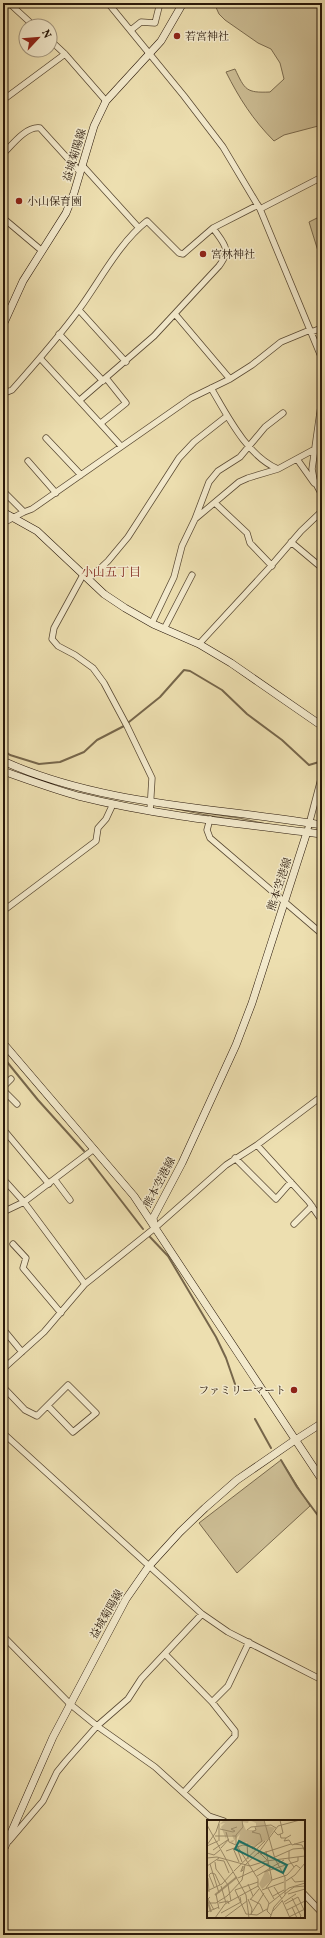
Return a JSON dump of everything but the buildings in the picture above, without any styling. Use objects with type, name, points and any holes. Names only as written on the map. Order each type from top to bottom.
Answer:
[{"type":"main road","name":"益城菊陽線","points":[[3,325],[23,281],[41,250],[66,213],[94,126],[106,101],[162,41],[183,3]]},
{"type":"main road","points":[[3,512],[37,531],[61,551],[83,575],[104,594],[152,623],[199,644],[231,663],[322,726]]},
{"type":"main road","points":[[3,762],[57,781],[152,802],[309,822],[322,825]]},
{"type":"main road","points":[[3,771],[45,786],[113,804],[150,811],[322,834]]},
{"type":"main road","name":"熊本空港線","points":[[156,1227],[153,1218],[182,1162],[236,1045],[285,902],[307,832]]},
{"type":"main road","name":"熊本空港線","points":[[3,1043],[134,1196],[156,1227],[322,1480]]},
{"type":"main road","name":"益城菊陽線","points":[[5,1847],[70,1704],[126,1598],[150,1566],[180,1532],[211,1503],[237,1480],[322,1423]]},
{"type":"street","points":[[9,3],[25,18]]},
{"type":"street","points":[[108,3],[223,147],[259,207],[322,359]]},
{"type":"street","points":[[130,30],[141,22],[155,23],[160,3]]},
{"type":"street","points":[[58,47],[106,101]]},
{"type":"street","points":[[3,100],[65,54]]},
{"type":"street","points":[[3,154],[30,130],[40,128],[139,228]]},
{"type":"street","points":[[3,391],[7,392],[12,390],[40,358],[78,310],[117,254],[139,228],[147,222],[179,253],[183,254],[213,228],[322,177]]},
{"type":"street","points":[[3,218],[41,250]]},
{"type":"street","points":[[80,400],[126,362],[154,336],[226,257],[226,248],[213,228]]},
{"type":"street","points":[[78,310],[126,362]]},
{"type":"street","points":[[175,314],[230,379]]},
{"type":"street","points":[[3,523],[32,509],[191,398],[230,379],[252,365],[281,342],[322,328]]},
{"type":"street","points":[[59,334],[126,403],[101,423]]},
{"type":"street","points":[[40,358],[121,446]]},
{"type":"street","points":[[211,388],[236,430],[269,465],[278,469]]},
{"type":"street","points":[[318,488],[312,469],[322,398]]},
{"type":"street","points":[[152,623],[174,577],[182,546],[195,519],[209,482],[218,470],[240,457],[265,426],[283,413]]},
{"type":"street","points":[[150,811],[152,802],[152,778],[126,724],[104,683],[93,668],[75,655],[58,646],[52,639],[54,628],[83,575],[92,576],[108,561],[128,537],[179,458],[194,442],[227,416]]},
{"type":"street","points":[[46,438],[60,448],[81,475]]},
{"type":"street","points":[[195,519],[239,482],[278,469],[314,449]]},
{"type":"street","points":[[297,459],[322,495]]},
{"type":"street","points":[[28,461],[56,493]]},
{"type":"street","points":[[3,491],[24,512]]},
{"type":"street","points":[[215,503],[247,532],[250,543],[272,566]]},
{"type":"street","points":[[199,644],[272,566],[291,542],[322,511]]},
{"type":"street","points":[[291,542],[322,568]]},
{"type":"street","points":[[164,629],[192,575]]},
{"type":"street","points":[[307,832],[322,775]]},
{"type":"street","points":[[3,911],[96,841],[98,828],[106,819],[113,804]]},
{"type":"street","points":[[210,819],[207,830],[210,838],[322,934]]},
{"type":"street","points":[[11,1079],[3,1088],[17,1104]]},
{"type":"street","points":[[3,1369],[61,1314],[85,1284],[156,1227],[235,1158],[257,1145],[322,1096]]},
{"type":"street","points":[[3,1129],[49,1184]]},
{"type":"street","points":[[257,1145],[312,1206],[322,1221]]},
{"type":"street","points":[[3,1212],[24,1202],[94,1149]]},
{"type":"street","points":[[235,1158],[276,1199],[291,1182]]},
{"type":"street","points":[[55,1180],[70,1200]]},
{"type":"street","points":[[6,1182],[24,1202],[85,1284]]},
{"type":"street","points":[[294,1224],[312,1206]]},
{"type":"street","points":[[13,1244],[26,1258],[23,1268],[61,1314]]},
{"type":"street","points":[[3,1329],[22,1352]]},
{"type":"street","points":[[3,1387],[25,1410],[37,1416],[68,1385],[96,1413],[74,1432],[48,1406]]},
{"type":"street","points":[[3,1433],[202,1614],[228,1632],[322,1680]]},
{"type":"street","points":[[5,1847],[43,1801],[57,1772],[66,1761],[97,1726],[128,1699],[141,1679],[202,1614]]},
{"type":"street","points":[[3,1636],[70,1704],[97,1726],[155,1767],[209,1816],[221,1820]]},
{"type":"street","points":[[212,1702],[228,1686],[249,1642]]},
{"type":"street","points":[[165,1654],[212,1702],[235,1731],[235,1736],[184,1792]]},
{"type":"street","points":[[305,1895],[322,1913]]},
{"type":"shaded area","points":[[214,3],[322,3],[322,125],[284,135],[274,141],[266,133],[247,108],[226,72],[235,69],[241,82],[251,91],[270,92],[284,79],[280,63],[271,49],[258,43],[225,20],[219,14]]},
{"type":"shaded area","points":[[317,218],[322,224],[322,257],[318,251],[309,222]]},
{"type":"shaded area","points":[[166,807],[239,818],[281,827],[211,816]]},
{"type":"shaded area","points":[[281,1460],[310,1506],[237,1573],[199,1523]]},
{"type":"waterway","points":[[3,750],[10,755],[39,764],[60,762],[84,752],[97,740],[124,726],[160,697],[184,670],[190,671],[222,690],[247,714],[282,740],[309,765],[319,762]]},
{"type":"waterway","points":[[3,1057],[38,1100],[84,1151]]},
{"type":"waterway","points":[[89,1159],[143,1229]]},
{"type":"waterway","points":[[150,1237],[168,1256],[216,1337],[226,1358],[235,1384]]},
{"type":"waterway","points":[[255,1419],[271,1448]]},
{"type":"waterway","points":[[281,1460],[297,1487],[322,1521]]},
{"type":"place","name":"若宮神社","points":[[177,36]]},
{"type":"place","name":"小山保育園","points":[[19,201]]},
{"type":"place","name":"宮林神社","points":[[203,254]]},
{"type":"place","name":"ファミリーマート","points":[[294,1390]]},
{"type":"district","name":"小山五丁目","points":[[111,572]]}]
